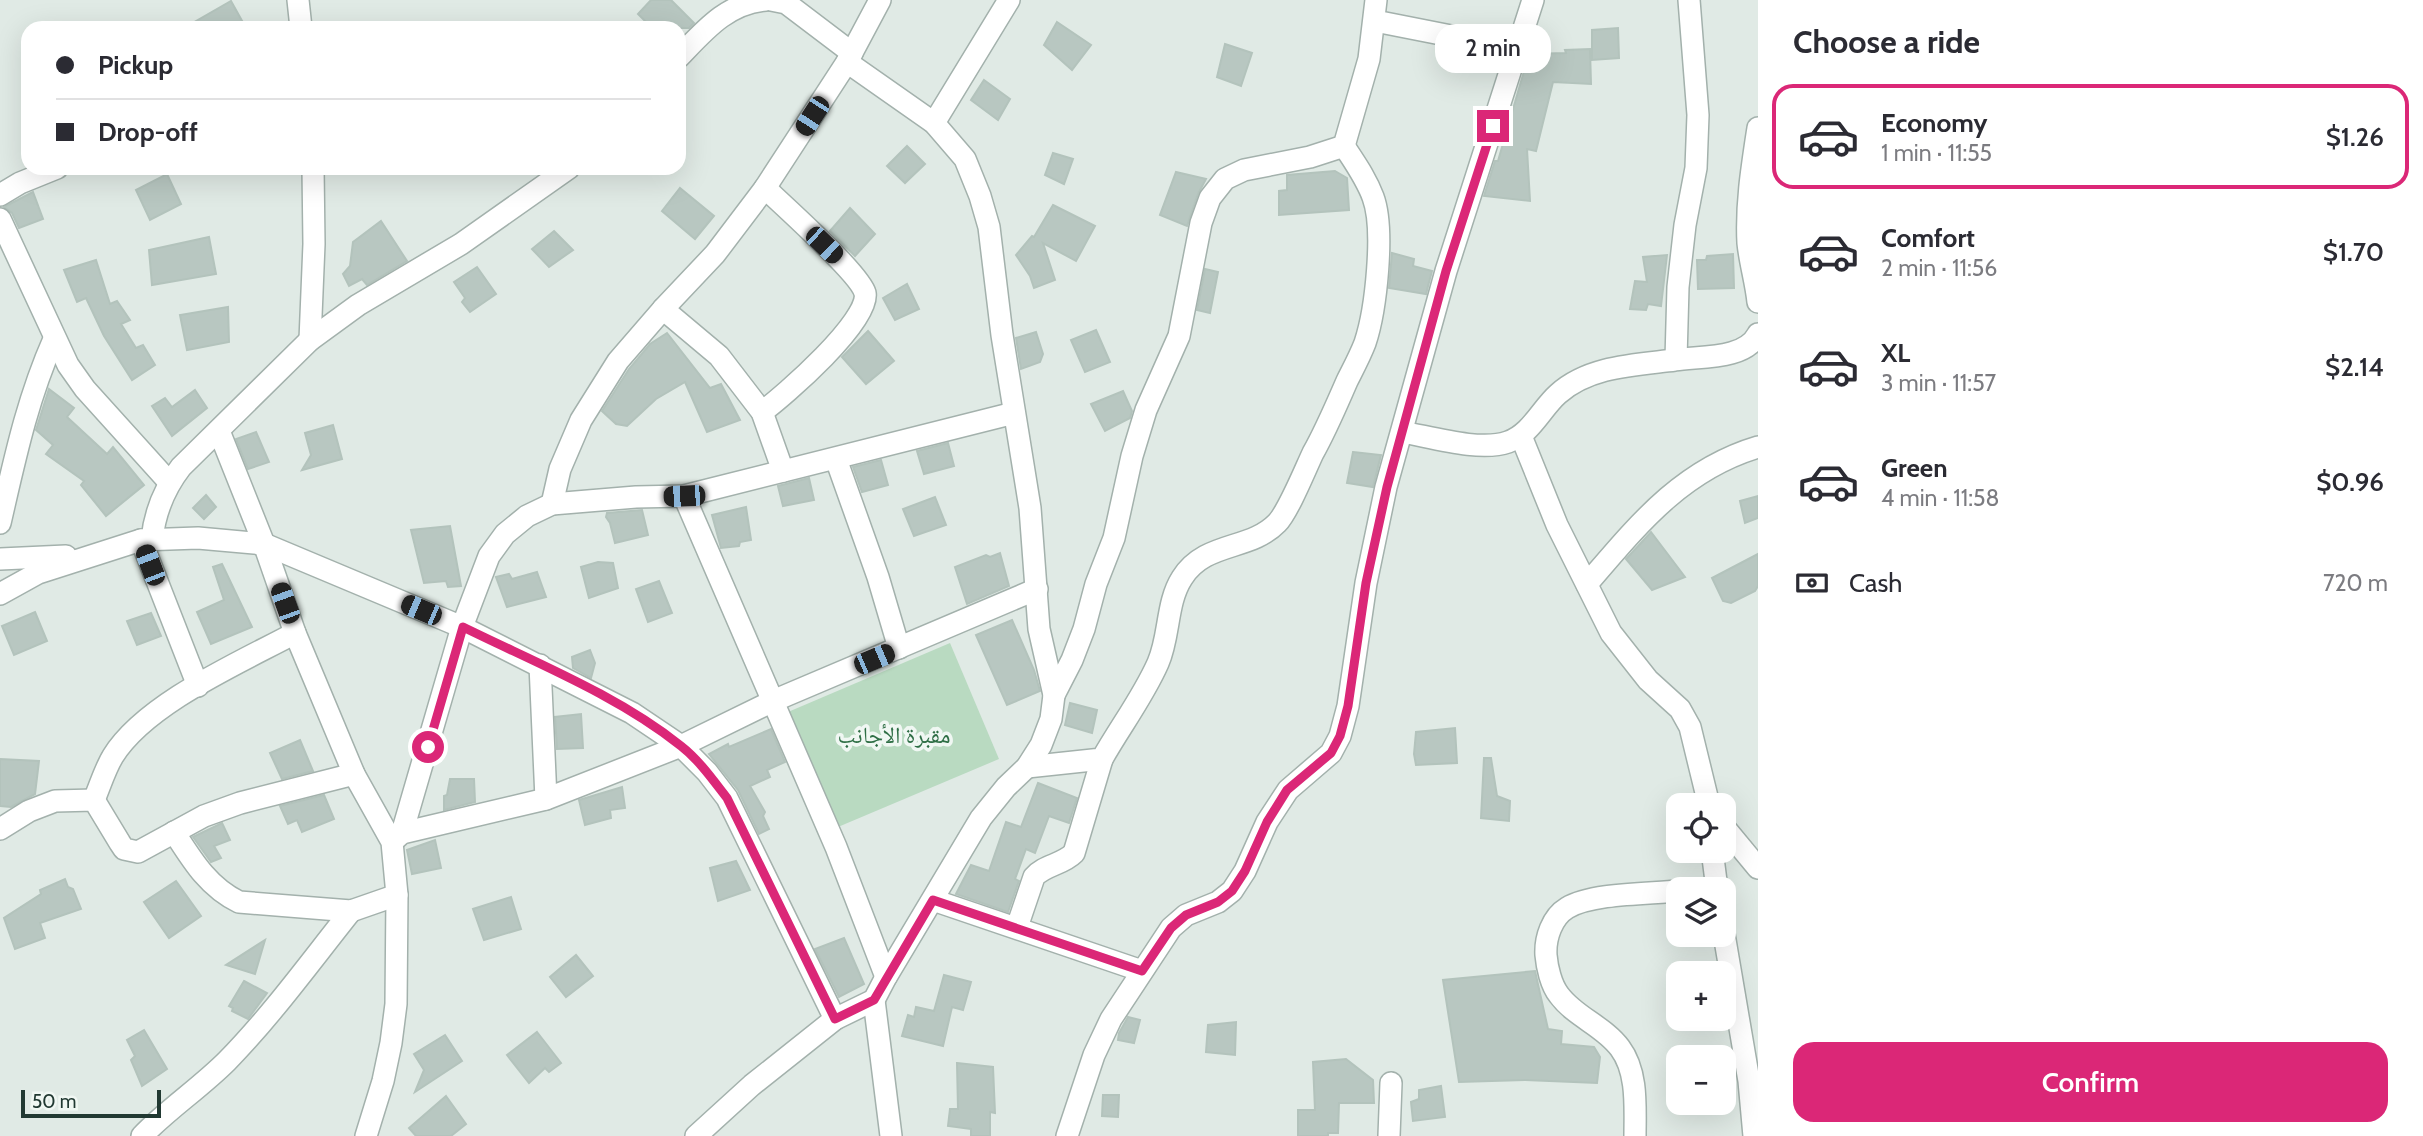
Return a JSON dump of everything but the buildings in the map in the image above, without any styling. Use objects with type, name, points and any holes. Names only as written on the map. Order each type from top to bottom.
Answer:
[{"type":"street","points":[[298,0],[300,21]]},
{"type":"street","points":[[686,50],[725,12],[754,1],[766,0]]},
{"type":"street","points":[[771,0],[786,3],[934,123],[965,159],[980,195],[989,227],[1002,335],[1030,508],[1039,629],[1054,695],[1051,719],[1041,745],[1027,766],[981,818],[874,1000],[891,1136]]},
{"type":"street","points":[[552,504],[560,468],[581,420],[618,361],[715,254],[765,188],[850,57],[880,0]]},
{"type":"street","points":[[934,123],[1009,0]]},
{"type":"street","points":[[1067,1136],[1111,1019],[1171,928],[1186,915],[1218,902],[1232,891],[1245,871],[1267,822],[1287,790],[1331,753],[1340,736],[1348,706],[1366,583],[1387,487],[1446,271],[1533,0]]},
{"type":"street","points":[[1676,359],[1678,288],[1685,225],[1696,168],[1698,115],[1689,0]]},
{"type":"street","points":[[1343,146],[1359,97],[1375,11],[1517,49]]},
{"type":"street","points":[[1758,135],[1748,190],[1747,218],[1749,247],[1756,271],[1758,303]]},
{"type":"street","points":[[1054,695],[1084,629],[1096,584],[1114,538],[1146,410],[1179,336],[1201,223],[1210,198],[1225,179],[1244,170],[1310,157],[1343,146]]},
{"type":"street","points":[[1017,927],[1034,877],[1042,870],[1067,860],[1074,853],[1102,759],[1124,719],[1144,692],[1158,663],[1166,640],[1173,597],[1183,576],[1200,559],[1220,548],[1255,538],[1279,521],[1331,419],[1365,342],[1374,298],[1378,224],[1374,199],[1364,176],[1343,146]]},
{"type":"street","points":[[0,195],[40,175]]},
{"type":"street","points":[[310,340],[314,244],[313,175]]},
{"type":"street","points":[[198,686],[146,540],[169,482],[310,340],[358,304],[461,244],[559,175]]},
{"type":"street","points":[[762,412],[813,370],[861,310],[865,296],[864,289],[844,265],[765,188]]},
{"type":"street","points":[[0,219],[68,366],[169,482]]},
{"type":"street","points":[[663,309],[719,356],[762,412],[783,471]]},
{"type":"street","points":[[1402,432],[1449,441],[1506,443],[1521,436],[1544,407],[1574,382],[1613,368],[1733,352],[1754,342],[1758,334]]},
{"type":"street","points":[[0,523],[22,427],[36,381],[54,339]]},
{"type":"street","points":[[366,1136],[391,1043],[396,1004],[397,838],[463,627],[489,556],[505,534],[527,516],[552,504],[684,496],[1014,413]]},
{"type":"street","points":[[219,431],[264,544],[295,633],[354,774],[397,838]]},
{"type":"street","points":[[1521,436],[1557,525],[1611,633],[1648,680],[1680,709],[1690,727],[1706,793]]},
{"type":"street","points":[[1587,584],[1632,531],[1668,495],[1702,471],[1734,454],[1758,447]]},
{"type":"street","points":[[836,459],[878,577],[899,648]]},
{"type":"street","points":[[684,496],[836,847],[886,977]]},
{"type":"street","points":[[0,594],[38,573],[146,540],[198,538],[264,544],[463,627],[540,665],[632,713],[681,746],[707,772],[727,798],[835,1019]]},
{"type":"street","points":[[0,559],[93,555]]},
{"type":"street","points":[[397,838],[546,799],[681,746],[773,701],[1037,589]]},
{"type":"street","points":[[94,800],[113,756],[132,733],[155,714],[198,686],[295,633]]},
{"type":"street","points":[[540,665],[546,799]]},
{"type":"street","points":[[1027,766],[1102,759]]},
{"type":"street","points":[[94,800],[124,849],[138,852],[204,816],[240,803],[354,774]]},
{"type":"street","points":[[0,829],[29,811],[55,801],[94,800]]},
{"type":"street","points":[[174,832],[197,868],[211,884],[239,902],[351,911],[397,895]]},
{"type":"street","points":[[1736,841],[1758,868]]},
{"type":"street","points":[[1635,1136],[1635,1096],[1630,1068],[1619,1047],[1578,1015],[1557,994],[1547,966],[1545,944],[1554,921],[1567,908],[1598,898],[1666,892]]},
{"type":"street","points":[[933,900],[1142,971]]},
{"type":"street","points":[[142,1136],[166,1111],[195,1090],[227,1061],[351,911]]},
{"type":"street","points":[[1726,947],[1747,1069],[1754,1136]]},
{"type":"street","points":[[696,1136],[752,1086],[835,1019],[874,1000]]},
{"type":"street","points":[[1389,1136],[1391,1083]]},
{"type":"green space","name":"مقبرة الأجانب","points":[[950,643],[999,759],[838,827],[788,712]]},
{"type":"route","points":[[428,747],[463,627],[632,713],[681,746],[707,772],[727,798],[835,1019],[874,1000],[933,900],[1142,971],[1171,928],[1186,915],[1218,902],[1232,891],[1245,871],[1267,822],[1287,790],[1331,753],[1340,736],[1348,706],[1366,583],[1387,487],[1446,271],[1493,126]]}]
